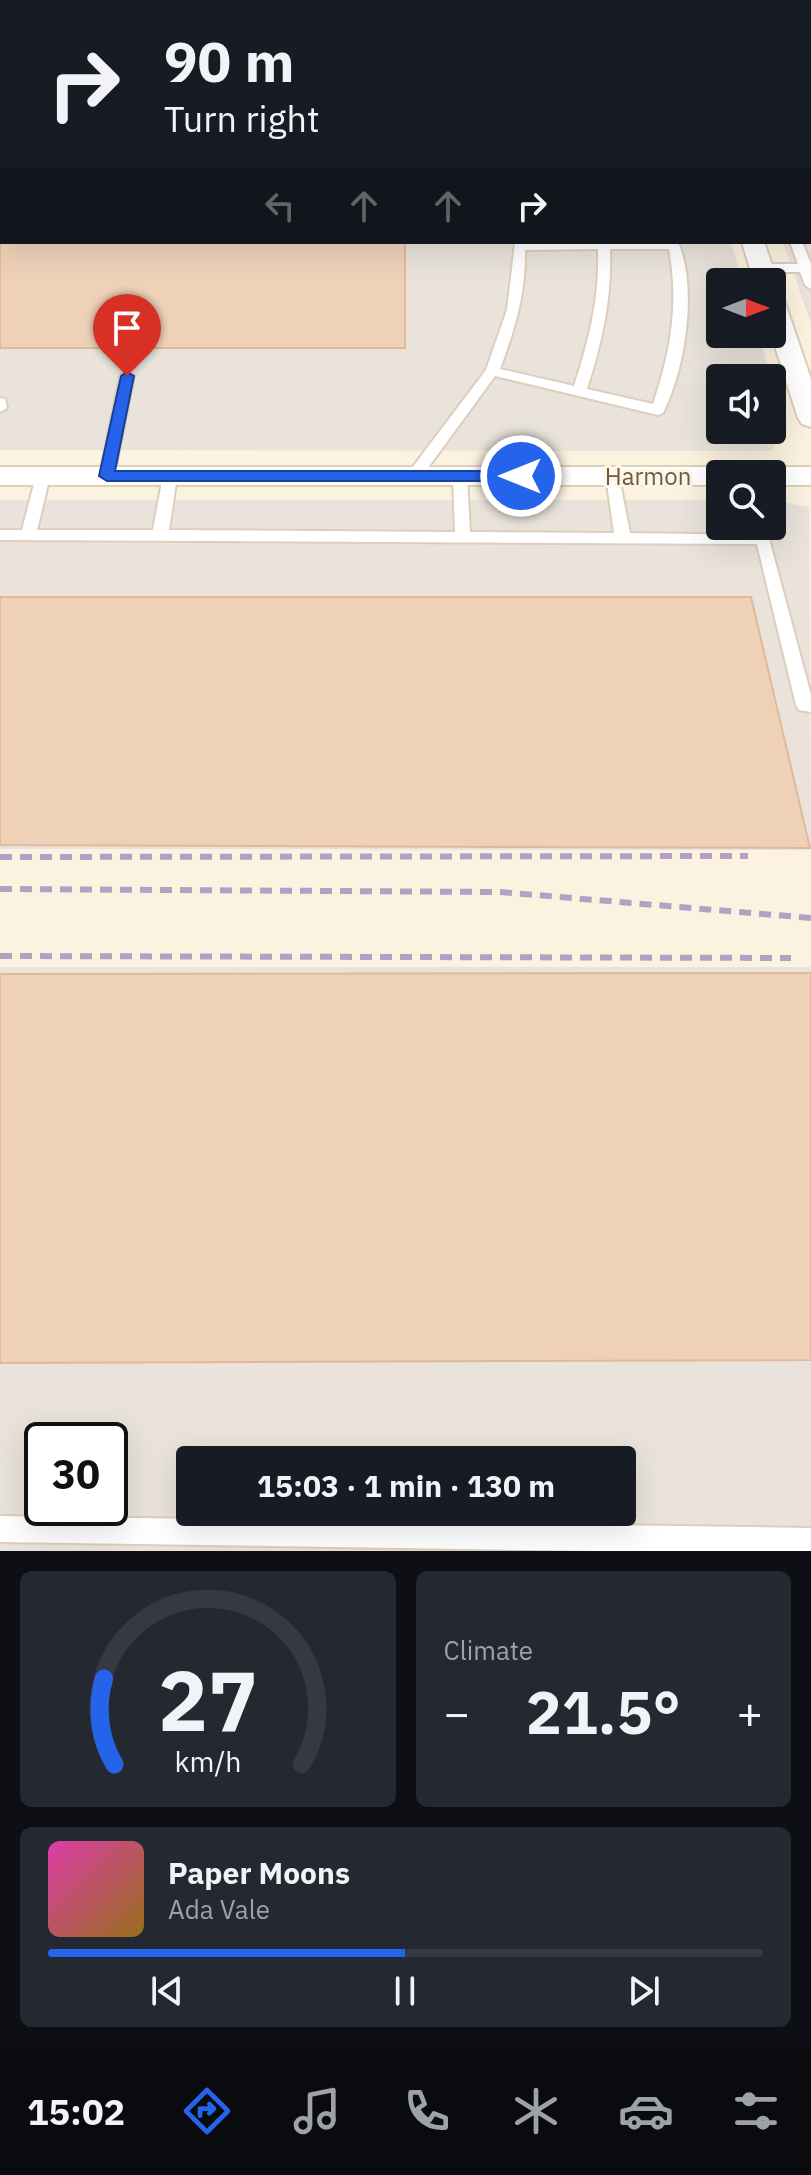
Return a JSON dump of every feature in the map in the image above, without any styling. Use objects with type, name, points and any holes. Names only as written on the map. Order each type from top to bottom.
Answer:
[{"type":"street","points":[[754,244],[762,268]]},
{"type":"street","points":[[786,336],[806,387],[811,418]]},
{"type":"street","name":"Harmon","points":[[0,476],[706,476]]},
{"type":"street","points":[[786,476],[811,476]]},
{"type":"lane","points":[[797,244],[808,268],[811,285]]},
{"type":"lane","points":[[579,392],[599,331],[607,286],[604,245]]},
{"type":"lane","points":[[414,476],[492,371],[515,307],[521,280],[519,246],[674,245],[681,277],[683,312],[677,351],[658,410],[492,371]]},
{"type":"lane","points":[[786,272],[808,268]]},
{"type":"lane","points":[[107,476],[127,376]]},
{"type":"lane","points":[[0,402],[0,408]]},
{"type":"lane","points":[[28,535],[43,476]]},
{"type":"lane","points":[[160,536],[170,476]]},
{"type":"lane","points":[[460,476],[463,538]]},
{"type":"lane","points":[[613,476],[623,538]]},
{"type":"lane","points":[[0,535],[763,539],[805,705],[811,705]]},
{"type":"lane","points":[[0,1529],[811,1541]]},
{"type":"shaded area","points":[[0,244],[732,244],[739,268],[706,268],[706,348],[762,348],[768,364],[706,364],[706,444],[776,444],[770,451],[0,450]]},
{"type":"shaded area","points":[[784,244],[811,244],[811,324]]},
{"type":"shaded area","points":[[0,500],[706,500],[706,540],[786,540],[786,503],[809,507],[811,850],[0,849]]},
{"type":"shaded area","points":[[0,967],[811,967],[811,1551],[0,1551]]},
{"type":"building","points":[[0,244],[405,244],[405,348],[0,348]]},
{"type":"building","points":[[0,597],[751,597],[810,848],[0,845]]},
{"type":"building","points":[[811,973],[811,1360],[0,1363],[0,974]]},
{"type":"railway","points":[[0,857],[748,856]]},
{"type":"railway","points":[[0,889],[500,892],[811,918]]},
{"type":"railway","points":[[0,956],[791,958]]},
{"type":"route","points":[[127,376],[107,476],[521,476]]}]
